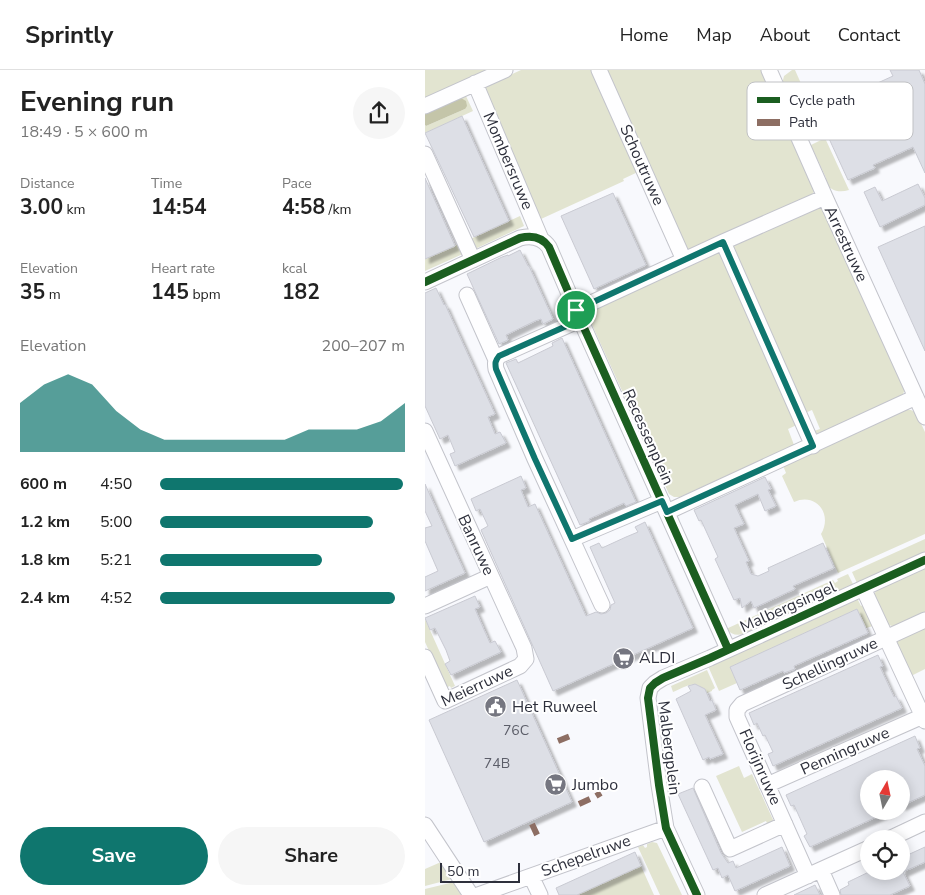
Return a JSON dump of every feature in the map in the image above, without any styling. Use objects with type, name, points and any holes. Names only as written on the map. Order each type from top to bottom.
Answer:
[{"type":"street","points":[[425,106],[505,70]]},
{"type":"street","name":"Schoutruwe","points":[[599,70],[684,260]]},
{"type":"street","name":"Arrestruwe","points":[[769,70],[774,82]]},
{"type":"street","name":"Mombersruwe","points":[[475,83],[541,239]]},
{"type":"street","name":"Arrestruwe","points":[[800,140],[925,417]]},
{"type":"street","points":[[425,154],[473,260]]},
{"type":"street","points":[[496,360],[499,356],[684,260],[825,197]]},
{"type":"street","points":[[425,282],[520,238],[531,236],[541,239]]},
{"type":"street","name":"Recessenplein","points":[[541,239],[549,247],[728,649]]},
{"type":"street","points":[[723,242],[813,446]]},
{"type":"street","points":[[467,295],[496,360],[496,369],[535,459],[602,604]]},
{"type":"street","points":[[572,539],[665,507],[813,446],[916,397]]},
{"type":"street","name":"Banruwe","points":[[425,431],[526,652],[526,660]]},
{"type":"street","name":"Malbergsingel","points":[[663,678],[925,560]]},
{"type":"street","points":[[425,606],[491,576]]},
{"type":"street","points":[[863,588],[924,718]]},
{"type":"street","name":"Schellingruwe","points":[[737,710],[742,704],[925,620]]},
{"type":"street","name":"Meierruwe","points":[[425,658],[445,701],[520,666],[526,660]]},
{"type":"street","name":"Malbergplein","points":[[663,678],[655,682],[650,688],[648,698],[666,828]]},
{"type":"street","name":"Florijnruwe","points":[[737,710],[737,717],[785,824],[815,873],[832,895]]},
{"type":"street","name":"Penningruwe","points":[[767,785],[924,718]]},
{"type":"street","name":"Florijnruwe","points":[[702,787],[730,849],[785,824]]},
{"type":"street","points":[[908,830],[925,822]]},
{"type":"street","points":[[425,825],[471,895]]},
{"type":"street","points":[[666,828],[697,895]]},
{"type":"street","name":"Schepelruwe","points":[[478,895],[666,828]]},
{"type":"street","points":[[765,895],[860,852]]},
{"type":"street","points":[[531,876],[540,895]]},
{"type":"shaded area","points":[[425,70],[493,70],[425,101]]},
{"type":"shaded area","points":[[521,70],[594,70],[640,171],[623,179],[624,181],[541,219],[485,95],[484,87]]},
{"type":"shaded area","points":[[603,70],[761,70],[766,82],[747,82],[747,140],[793,140],[814,187],[813,197],[687,251]]},
{"type":"shaded area","points":[[795,70],[800,82],[782,82],[784,76]]},
{"type":"shaded area","points":[[465,94],[473,111],[425,133],[425,125],[465,109],[461,98],[425,113]]},
{"type":"shaded area","points":[[461,98],[466,101],[467,106],[465,109],[425,125],[425,114]]},
{"type":"shaded area","points":[[821,140],[826,140],[849,190],[835,190],[829,187],[824,181],[826,178],[813,150],[809,146]]},
{"type":"shaded area","points":[[821,207],[824,209],[905,389],[899,398],[817,434],[814,431],[820,429],[812,410],[805,413],[731,246]]},
{"type":"shaded area","points":[[520,216],[524,226],[473,250],[468,240]]},
{"type":"shaded area","points":[[461,243],[465,253],[425,271],[425,259]]},
{"type":"shaded area","points":[[716,253],[722,254],[799,424],[788,429],[794,445],[680,497],[674,497],[669,494],[588,316],[590,311]]},
{"type":"shaded area","points":[[905,407],[907,410],[916,413],[925,432],[925,534],[838,573],[821,534],[825,519],[824,512],[815,502],[809,500],[794,502],[782,476],[786,473],[782,463]]},
{"type":"shaded area","points":[[925,539],[925,552],[857,583],[852,572]]},
{"type":"shaded area","points":[[925,567],[925,613],[895,627],[889,625],[886,627],[874,599],[874,594],[877,590]]},
{"type":"shaded area","points":[[848,574],[853,584],[743,634],[734,634],[726,629],[833,580],[835,583],[838,581],[837,579]]},
{"type":"shaded area","points":[[854,600],[858,600],[861,606],[863,605],[873,626],[866,628],[857,609],[730,667],[737,683],[719,691],[708,666]]},
{"type":"shaded area","points":[[425,619],[455,686],[451,688],[450,686],[443,689],[444,684],[425,642]]},
{"type":"shaded area","points":[[925,625],[925,669],[909,677],[896,642]]},
{"type":"shaded area","points":[[707,670],[715,688],[712,691],[707,693],[704,688],[702,689],[692,684],[673,692],[671,686]]},
{"type":"shaded area","points":[[739,766],[744,778],[752,774],[775,824],[769,828],[766,821],[742,832],[716,776]]},
{"type":"shaded area","points":[[657,843],[682,895],[660,895],[638,847],[643,845],[645,848],[647,844]]},
{"type":"shaded area","points":[[441,862],[452,879],[425,886],[425,869]]},
{"type":"shaded area","points":[[641,866],[654,895],[577,895]]},
{"type":"shaded area","points":[[454,882],[461,895],[425,895],[425,889]]},
{"type":"building","points":[[890,70],[919,70],[925,84],[925,173],[913,147],[873,165],[875,168],[848,180],[830,140],[913,140],[913,82],[880,82],[893,76]]},
{"type":"building","points":[[462,116],[509,221],[474,237],[425,133]]},
{"type":"building","points":[[425,178],[455,246],[425,259]]},
{"type":"building","points":[[918,184],[925,198],[925,205],[880,227],[864,192],[875,187],[882,201]]},
{"type":"building","points":[[613,193],[646,265],[594,289],[561,216]]},
{"type":"building","points":[[925,226],[925,351],[878,247]]},
{"type":"building","points":[[520,250],[553,319],[543,324],[541,319],[535,321],[506,335],[508,340],[499,344],[467,274]]},
{"type":"building","points":[[436,288],[495,414],[488,417],[495,434],[500,432],[506,443],[455,466],[450,454],[455,452],[448,435],[440,439],[425,406],[425,293]]},
{"type":"building","points":[[562,338],[636,502],[626,506],[624,503],[580,525],[506,363],[516,359],[518,363],[553,346],[552,343]]},
{"type":"building","points":[[521,476],[526,488],[521,490],[528,507],[535,504],[586,616],[596,612],[606,613],[610,610],[611,605],[615,603],[590,547],[599,543],[602,548],[638,532],[635,527],[645,522],[693,628],[553,691],[481,530],[488,526],[480,509],[476,511],[471,499]]},
{"type":"building","points":[[765,477],[771,489],[768,490],[776,506],[765,511],[758,494],[735,505],[744,524],[734,528],[749,561],[746,562],[751,574],[758,576],[769,571],[768,568],[823,543],[834,568],[793,586],[795,589],[754,608],[751,601],[742,608],[740,598],[734,600],[715,559],[718,557],[701,520],[699,521],[694,510]]},
{"type":"building","points":[[425,484],[465,573],[425,591],[425,577],[438,571],[425,541],[425,528],[432,526],[425,511]]},
{"type":"building","points":[[475,596],[480,607],[475,609],[490,643],[495,641],[501,652],[451,675],[445,664],[450,661],[446,650],[435,628],[430,630],[425,618]]},
{"type":"building","points":[[857,609],[868,633],[794,666],[795,669],[784,673],[783,671],[740,690],[730,667]]},
{"type":"building","points":[[878,655],[883,666],[880,667],[894,697],[896,696],[902,708],[773,766],[768,754],[773,752],[765,735],[763,736],[757,723],[754,725],[749,713]]},
{"type":"building","points":[[517,680],[572,802],[484,842],[429,720]]},
{"type":"building","points":[[695,684],[705,689],[716,710],[705,715],[723,754],[710,759],[709,757],[703,760],[676,699],[691,691],[688,686]]},
{"type":"building","points":[[915,736],[920,748],[917,749],[925,766],[925,795],[910,802],[910,770],[860,770],[860,820],[870,820],[810,847],[804,836],[807,834],[794,805],[791,806],[786,795]]},
{"type":"building","points":[[693,788],[721,853],[728,863],[733,861],[736,868],[782,847],[790,866],[735,891],[728,875],[722,878],[718,868],[713,870],[678,794]]},
{"type":"building","points":[[925,847],[925,862],[910,869],[910,854]]},
{"type":"building","points":[[635,852],[641,866],[577,895],[559,895],[556,888]]},
{"type":"building","points":[[860,876],[860,880],[907,880],[910,886],[890,895],[841,895],[840,890],[849,885],[848,882]]},
{"type":"building","points":[[815,885],[820,895],[794,895]]},
{"type":"marked path","points":[[558,741],[573,735]]},
{"type":"marked path","points":[[596,796],[601,793]]},
{"type":"marked path","points":[[579,804],[590,799]]},
{"type":"marked path","points":[[532,824],[539,839]]},
{"type":"cycle path","points":[[425,282],[520,238],[536,238],[543,241],[549,247],[728,649]]},
{"type":"cycle path","points":[[697,895],[666,828],[648,698],[650,688],[663,678],[925,560]]},
{"type":"place","name":"ALDI","points":[[623,658]]},
{"type":"place","name":"Het Ruweel","points":[[496,707]]},
{"type":"place","name":"Jumbo","points":[[556,785]]},
{"type":"route","points":[[723,242],[813,446],[667,512],[662,501],[572,539],[535,459],[495,364],[499,356],[580,320],[576,310],[723,242]]}]
